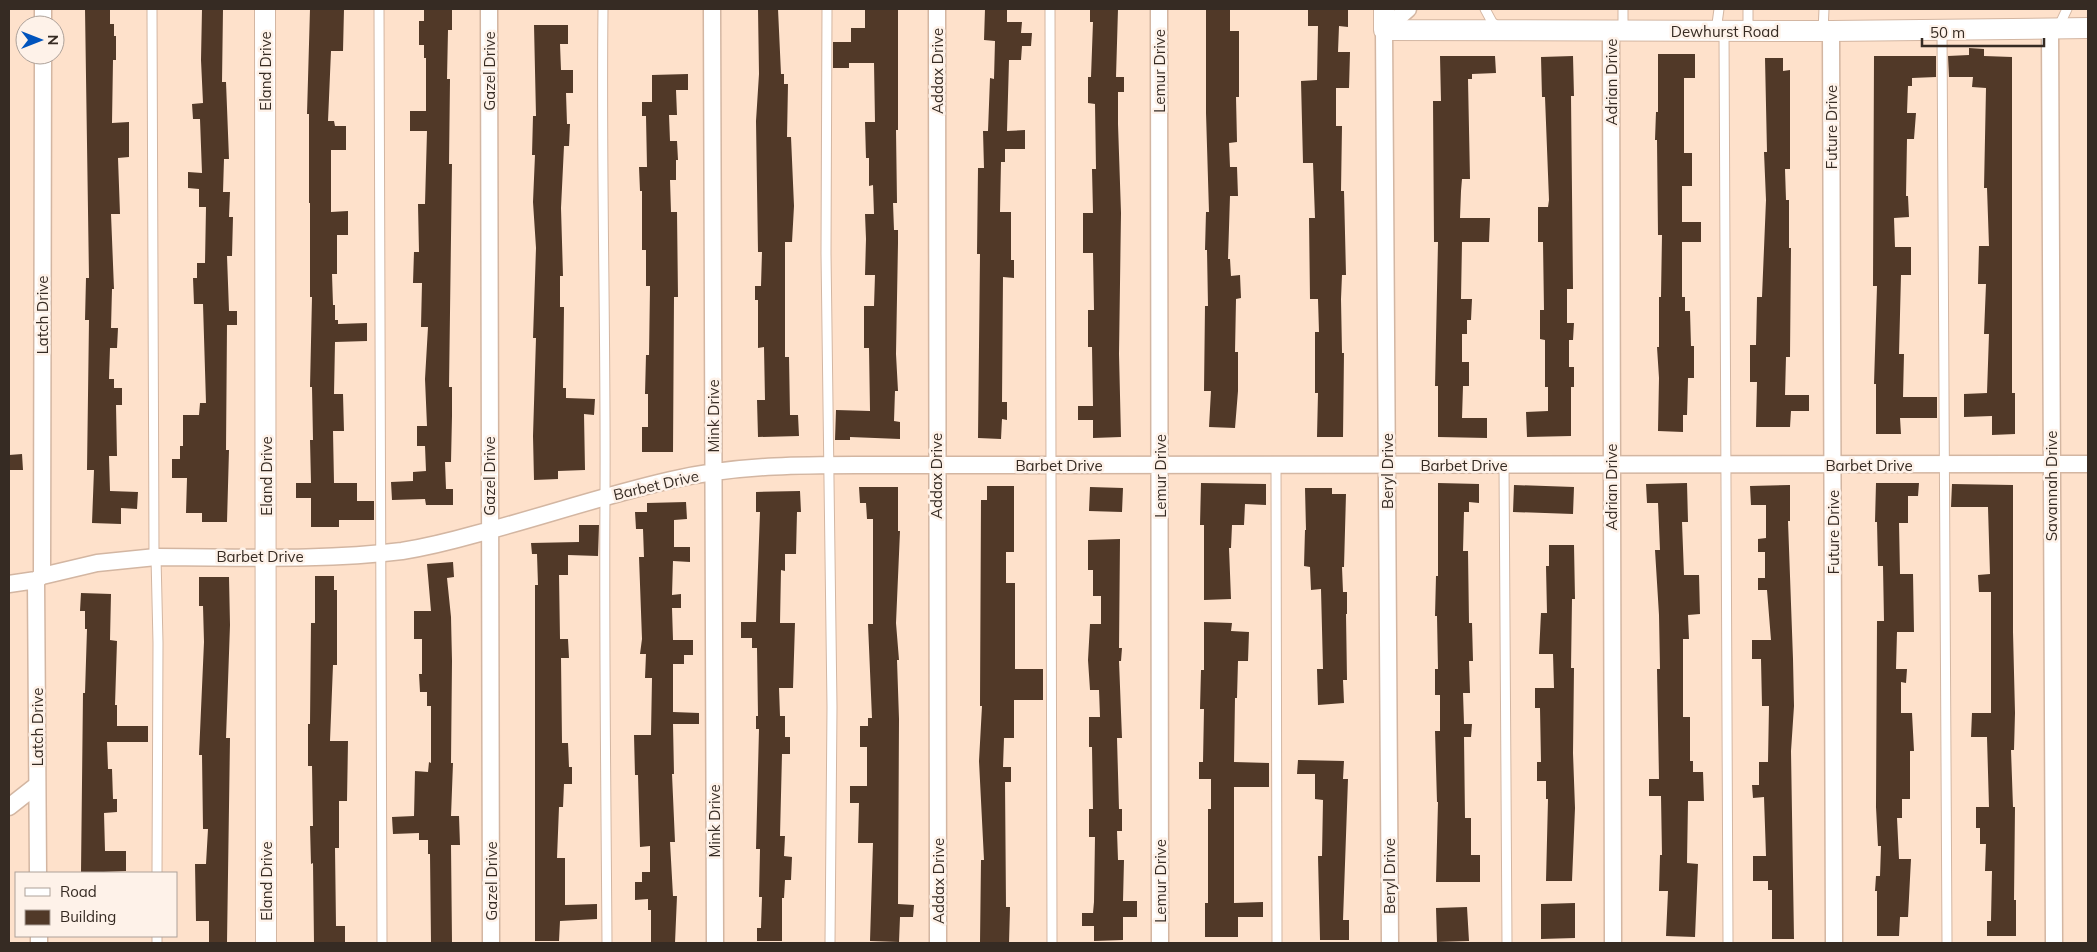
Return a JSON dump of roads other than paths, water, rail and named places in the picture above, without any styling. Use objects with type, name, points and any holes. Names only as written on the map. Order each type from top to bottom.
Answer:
[{"type":"street","name":"Eland Drive","points":[[265,9],[266,943]]},
{"type":"street","name":"Gazel Drive","points":[[489,9],[491,943]]},
{"type":"street","name":"Mink Drive","points":[[712,9],[715,943]]},
{"type":"street","name":"Addax Drive","points":[[937,9],[938,943]]},
{"type":"street","name":"Lemur Drive","points":[[1159,9],[1160,943]]},
{"type":"street","points":[[1384,9],[1384,30]]},
{"type":"street","points":[[1384,30],[1408,9]]},
{"type":"street","name":"Savannah Drive","points":[[2054,28],[2051,464],[2054,943]]},
{"type":"street","name":"Dewhurst Road","points":[[1384,30],[1827,31],[2088,28]]},
{"type":"street","name":"Beryl Drive","points":[[1384,30],[1390,943]]},
{"type":"street","name":"Adrian Drive","points":[[1613,943],[1611,464],[1617,31]]},
{"type":"street","name":"Future Drive","points":[[1827,31],[1832,465],[1834,943]]},
{"type":"street","name":"Latch Drive","points":[[38,872],[42,65]]},
{"type":"street","name":"Barbet Drive","points":[[9,584],[97,563],[155,557],[266,557],[346,555],[403,551],[490,531],[605,497],[673,480],[714,472],[763,468],[828,466],[2088,464]]},
{"type":"street","points":[[9,807],[37,785]]},
{"type":"lane","points":[[152,9],[155,557],[158,643],[157,872]]},
{"type":"lane","points":[[379,9],[382,943]]},
{"type":"lane","points":[[603,9],[605,497],[603,580],[606,704],[607,943]]},
{"type":"lane","points":[[826,9],[828,466],[832,707],[830,943]]},
{"type":"lane","points":[[1050,9],[1052,943]]},
{"type":"lane","points":[[1484,9],[1492,22],[1502,30]]},
{"type":"lane","points":[[1617,31],[1623,9]]},
{"type":"lane","points":[[1719,9],[1726,464],[1728,943]]},
{"type":"lane","points":[[1748,9],[1748,31]]},
{"type":"lane","points":[[1824,9],[1827,31]]},
{"type":"lane","points":[[2054,28],[2067,9]]},
{"type":"lane","points":[[1942,29],[1947,943]]},
{"type":"lane","points":[[1504,464],[1506,943]]},
{"type":"lane","points":[[1276,465],[1277,943]]}]
